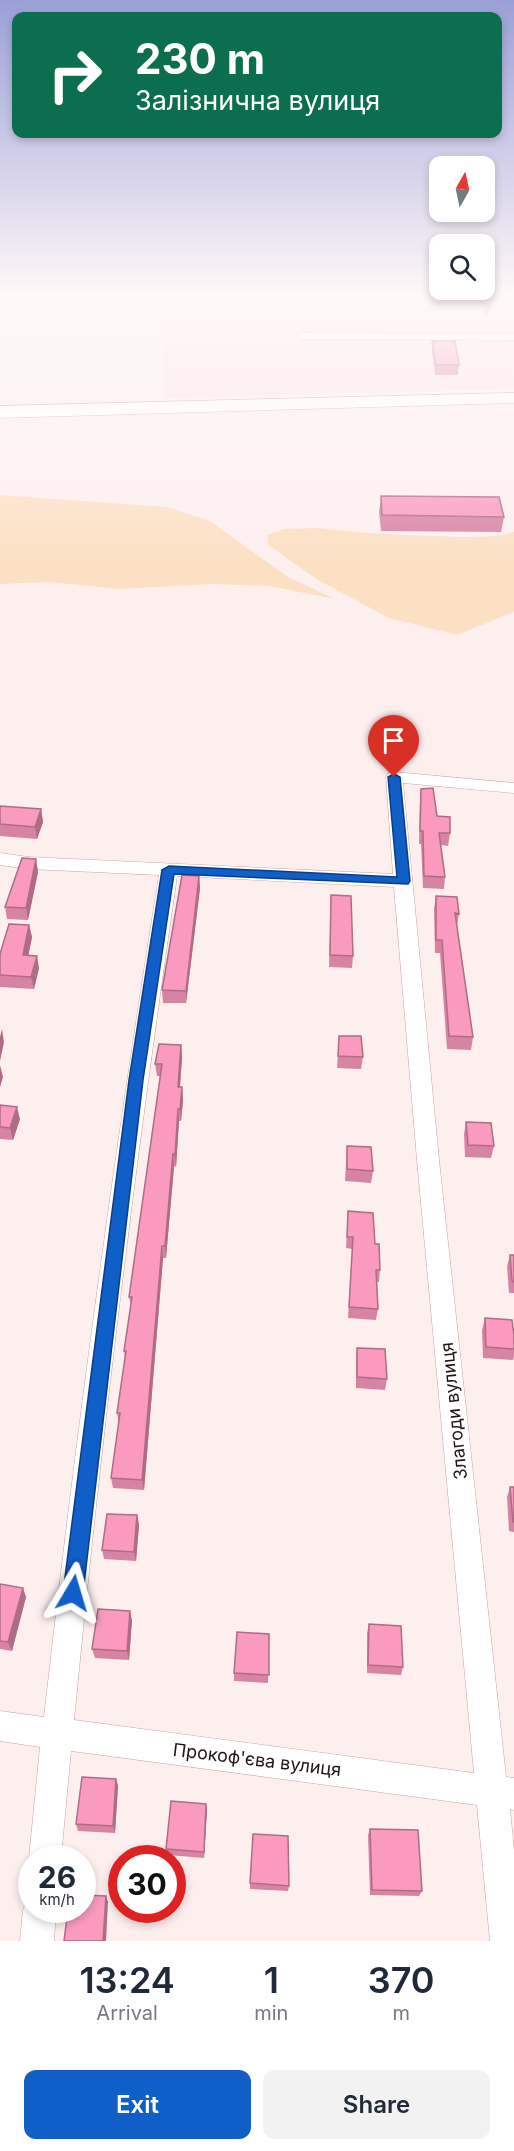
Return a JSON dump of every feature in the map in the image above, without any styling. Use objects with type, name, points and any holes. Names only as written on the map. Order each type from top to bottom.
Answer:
[{"type":"main road","points":[[0,412],[514,398]]},
{"type":"street","name":"Злагоди вулиця","points":[[507,1941],[502,1792],[487,1730],[428,1160],[394,777],[514,788]]},
{"type":"street","points":[[1,861],[404,881]]},
{"type":"street","points":[[46,1845],[56,1734],[134,1091],[169,870]]},
{"type":"street","name":"Прокоф'єва вулиця","points":[[0,1726],[502,1792]]},
{"type":"street","points":[[37,1941],[39,1923]]},
{"type":"shaded area","points":[[164,386],[514,386],[514,389],[164,398]]},
{"type":"shaded area","points":[[0,495],[167,507],[210,521],[288,577],[335,599],[269,586],[211,584],[120,589],[49,582],[0,584]]},
{"type":"shaded area","points":[[319,528],[377,534],[465,537],[495,536],[514,532],[514,612],[457,635],[389,618],[318,580],[268,545],[268,535],[283,529]]},
{"type":"building","points":[[381,496],[499,497],[504,517],[382,515]]},
{"type":"building","points":[[433,788],[437,816],[450,817],[450,833],[439,833],[445,877],[424,876],[423,831],[420,831],[421,789]]},
{"type":"building","points":[[0,806],[41,809],[35,827],[0,824]]},
{"type":"building","points":[[22,858],[36,859],[26,908],[5,907]]},
{"type":"building","points":[[182,875],[199,876],[186,991],[162,990]]},
{"type":"building","points":[[331,895],[351,896],[353,956],[330,955]]},
{"type":"building","points":[[436,896],[457,897],[459,914],[455,913],[473,1037],[449,1036],[442,940],[436,940]]},
{"type":"building","points":[[9,924],[29,925],[23,955],[37,956],[31,977],[0,975],[0,954]]},
{"type":"building","points":[[339,1036],[361,1036],[363,1057],[338,1056]]},
{"type":"building","points":[[159,1044],[181,1045],[178,1087],[182,1087],[175,1155],[173,1154],[165,1246],[162,1246],[142,1480],[111,1478],[132,1297],[129,1297],[162,1064],[155,1064]]},
{"type":"building","points":[[0,1105],[17,1107],[10,1128],[0,1127]]},
{"type":"building","points":[[466,1122],[491,1123],[494,1146],[468,1145]]},
{"type":"building","points":[[347,1146],[371,1147],[373,1171],[347,1169]]},
{"type":"building","points":[[348,1211],[373,1213],[375,1244],[379,1244],[380,1270],[376,1270],[378,1309],[349,1307],[353,1237],[347,1237]]},
{"type":"building","points":[[510,1255],[514,1255],[514,1282],[512,1281]]},
{"type":"building","points":[[485,1318],[512,1320],[514,1349],[486,1347]]},
{"type":"building","points":[[357,1348],[385,1349],[387,1379],[357,1377]]},
{"type":"building","points":[[510,1487],[514,1487],[514,1522],[513,1522]]},
{"type":"building","points":[[107,1514],[137,1515],[134,1552],[102,1550]]},
{"type":"building","points":[[0,1584],[23,1588],[8,1642],[0,1641]]},
{"type":"building","points":[[98,1609],[130,1611],[127,1651],[92,1649]]},
{"type":"building","points":[[369,1624],[401,1626],[403,1667],[368,1665]]},
{"type":"building","points":[[237,1632],[269,1634],[269,1675],[234,1673]]},
{"type":"building","points":[[82,1777],[116,1779],[113,1826],[76,1824]]},
{"type":"building","points":[[171,1801],[206,1804],[204,1852],[186,1851],[186,1845],[166,1845]]},
{"type":"building","points":[[370,1829],[418,1830],[422,1891],[372,1890]]},
{"type":"building","points":[[253,1834],[288,1836],[289,1886],[250,1883]]},
{"type":"building","points":[[96,1896],[106,1896],[103,1941],[64,1941],[66,1923],[96,1923]]},
{"type":"route","points":[[73,1593],[136,1080],[169,870],[404,881],[394,777]]}]
